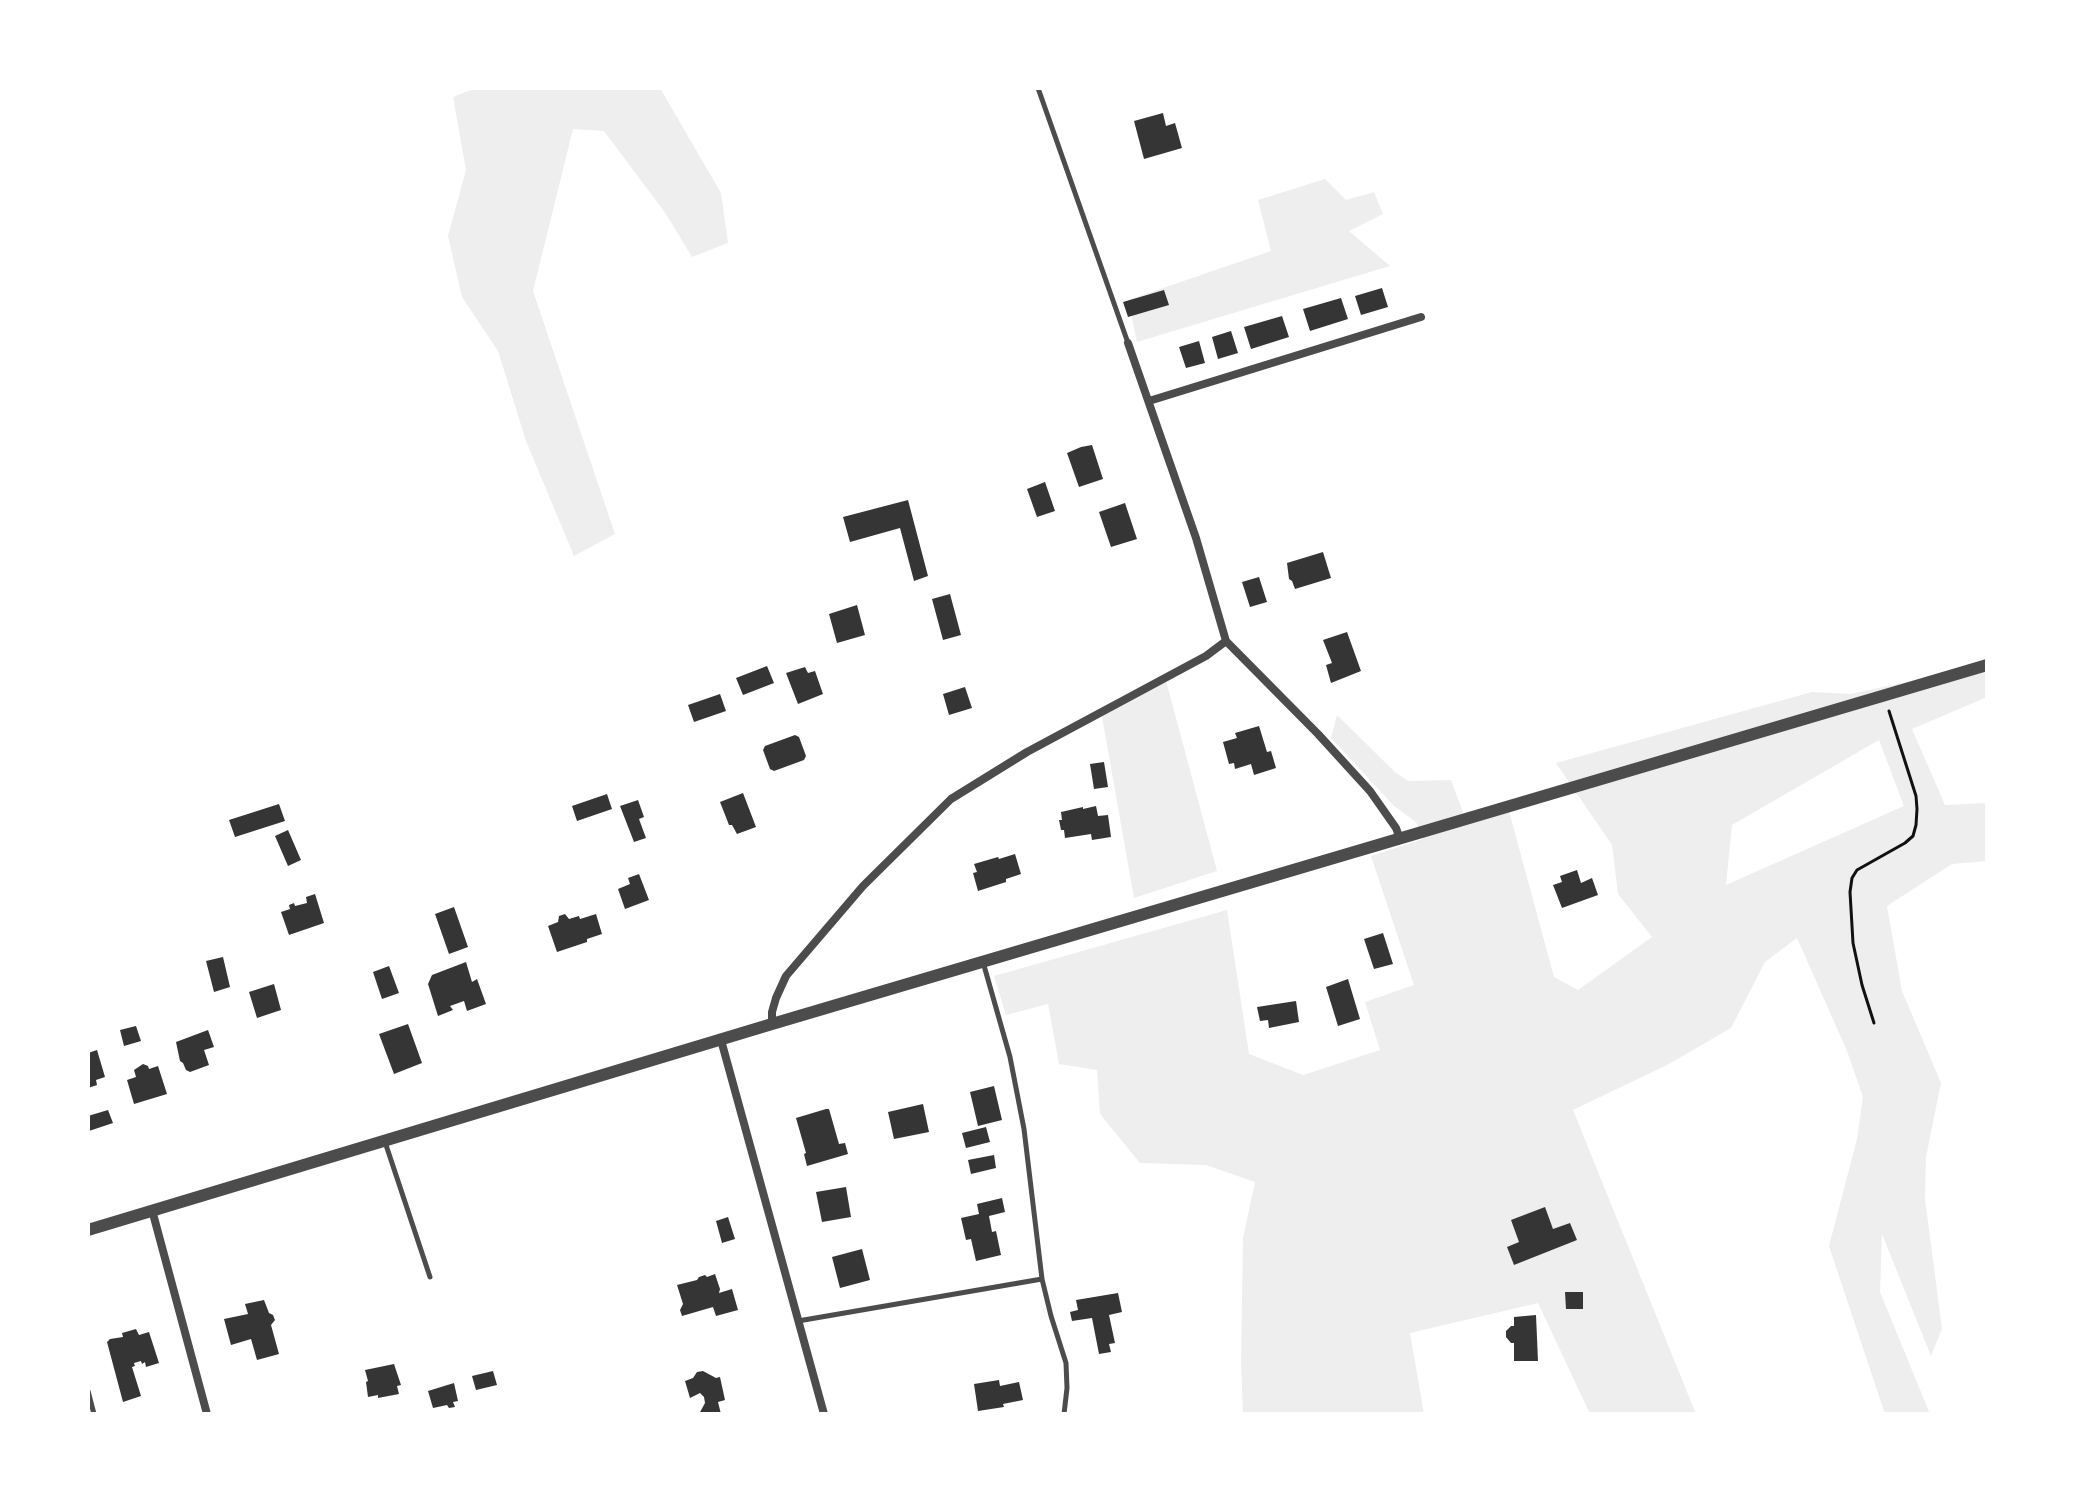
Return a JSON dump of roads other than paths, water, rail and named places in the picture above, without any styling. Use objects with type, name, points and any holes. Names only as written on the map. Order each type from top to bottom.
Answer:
[{"type":"street","points":[[1149,401],[1421,317]]},
{"type":"street","points":[[1128,343],[1196,538],[1226,641],[1370,791],[1396,828],[1400,839]]},
{"type":"street","points":[[772,1024],[776,998],[786,976],[863,886],[951,799],[1027,752],[1206,656],[1226,641]]},
{"type":"street","points":[[88,1230],[1987,665]]},
{"type":"street","points":[[721,1040],[824,1414]]},
{"type":"street","points":[[152,1210],[207,1414]]},
{"type":"lane","points":[[1038,88],[1128,343]]},
{"type":"lane","points":[[983,962],[1010,1057],[1024,1129],[1042,1279],[1066,1363],[1064,1414]]},
{"type":"lane","points":[[384,1141],[430,1277]]},
{"type":"lane","points":[[797,1321],[1042,1279]]},
{"type":"lane","points":[[88,1391],[94,1414]]}]
